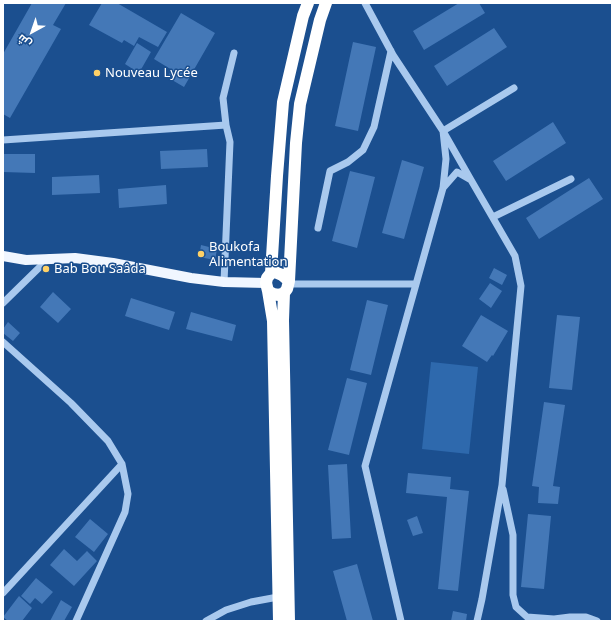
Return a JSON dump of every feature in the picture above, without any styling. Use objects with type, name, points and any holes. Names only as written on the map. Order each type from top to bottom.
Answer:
[{"type":"highway","points":[[279,621],[273,321],[268,282],[283,102],[303,16],[308,3]]},
{"type":"highway","points":[[288,621],[283,320],[287,286],[296,143],[300,104],[320,20],[326,3]]},
{"type":"highway","points":[[268,282],[275,272],[282,275],[287,286]]},
{"type":"highway","points":[[268,282],[273,294],[279,295],[287,286]]},
{"type":"main road","points":[[3,256],[26,260],[76,258],[113,263],[191,278],[224,282],[268,282]]},
{"type":"street","points":[[365,3],[391,51],[443,131],[515,256],[521,286],[502,485],[477,621]]},
{"type":"street","points":[[318,228],[330,171],[348,162],[364,150],[374,127],[391,51]]},
{"type":"street","points":[[224,282],[230,142],[226,125],[223,98],[234,53]]},
{"type":"street","points":[[443,131],[514,88]]},
{"type":"street","points":[[3,140],[226,125]]},
{"type":"street","points":[[401,621],[365,466],[443,188],[446,159],[443,131]]},
{"type":"street","points":[[443,188],[457,172],[471,180]]},
{"type":"street","points":[[493,217],[571,179]]},
{"type":"street","points":[[3,303],[49,258]]},
{"type":"street","points":[[287,286],[416,284]]},
{"type":"street","points":[[3,342],[71,402],[108,441],[122,464],[128,494],[125,512],[76,621]]},
{"type":"street","points":[[3,594],[122,464]]},
{"type":"street","points":[[502,485],[513,535],[513,595],[516,607],[527,617],[554,619],[586,617],[597,621]]},
{"type":"street","points":[[206,621],[226,610],[245,604],[278,597]]},
{"type":"shaded area","points":[[431,362],[478,367],[469,454],[422,449]]},
{"type":"building","points":[[32,3],[66,3],[53,25],[61,29],[10,118],[3,114],[3,54]]},
{"type":"building","points":[[102,3],[117,3],[167,32],[158,47],[139,37],[134,46],[124,40],[122,43],[89,25]]},
{"type":"building","points":[[459,3],[479,3],[485,13],[424,50],[413,31]]},
{"type":"building","points":[[181,13],[215,33],[184,87],[167,77],[172,70],[154,59]]},
{"type":"building","points":[[494,28],[507,47],[447,86],[434,66]]},
{"type":"building","points":[[353,42],[376,47],[358,131],[335,126]]},
{"type":"building","points":[[137,43],[151,52],[139,73],[125,64]]},
{"type":"building","points":[[553,122],[566,143],[506,181],[493,161]]},
{"type":"building","points":[[207,149],[208,167],[161,169],[160,151]]},
{"type":"building","points":[[3,154],[35,154],[35,173],[3,172]]},
{"type":"building","points":[[402,160],[424,167],[404,239],[382,233]]},
{"type":"building","points":[[350,171],[375,177],[357,248],[332,241]]},
{"type":"building","points":[[99,175],[100,193],[52,195],[52,177]]},
{"type":"building","points":[[589,178],[603,199],[539,239],[526,218]]},
{"type":"building","points":[[166,185],[167,204],[119,208],[118,189]]},
{"type":"building","points":[[201,245],[217,249],[215,260],[199,257]]},
{"type":"building","points":[[494,268],[507,275],[502,285],[489,278]]},
{"type":"building","points":[[490,283],[502,291],[491,308],[479,299]]},
{"type":"building","points":[[53,292],[71,309],[58,323],[40,307]]},
{"type":"building","points":[[131,298],[175,312],[169,330],[125,316]]},
{"type":"building","points":[[367,300],[388,305],[371,375],[350,370]]},
{"type":"building","points":[[191,312],[236,325],[232,341],[186,329]]},
{"type":"building","points":[[481,315],[508,331],[493,356],[492,355],[487,362],[462,346]]},
{"type":"building","points":[[557,315],[580,317],[572,390],[549,388]]},
{"type":"building","points":[[8,322],[20,333],[13,341],[3,333],[3,329]]},
{"type":"building","points":[[347,378],[367,383],[349,455],[328,450]]},
{"type":"building","points":[[544,402],[565,405],[553,486],[560,487],[558,504],[538,503],[539,487],[532,486]]},
{"type":"building","points":[[347,464],[351,538],[332,539],[328,465]]},
{"type":"building","points":[[408,473],[451,477],[450,489],[469,491],[458,591],[438,589],[447,497],[406,493]]},
{"type":"building","points":[[528,514],[551,516],[544,589],[521,587]]},
{"type":"building","points":[[417,516],[423,533],[413,536],[407,520]]},
{"type":"building","points":[[90,519],[108,534],[94,552],[75,537]]},
{"type":"building","points":[[64,549],[77,561],[87,551],[97,561],[74,586],[50,565]]},
{"type":"building","points":[[357,564],[373,621],[347,621],[333,571]]},
{"type":"building","points":[[36,578],[53,592],[42,604],[35,598],[30,604],[21,596]]},
{"type":"building","points":[[19,596],[32,608],[22,621],[8,621],[3,617]]},
{"type":"building","points":[[61,600],[72,607],[64,621],[50,621]]},
{"type":"building","points":[[453,611],[467,614],[466,621],[451,621]]},
{"type":"place","name":"Nouveau Lycée","points":[[97,73]]},
{"type":"place","name":"Boukofa Alimentation","points":[[201,254]]},
{"type":"place","name":"Bab Bou Saâda","points":[[46,269]]}]
